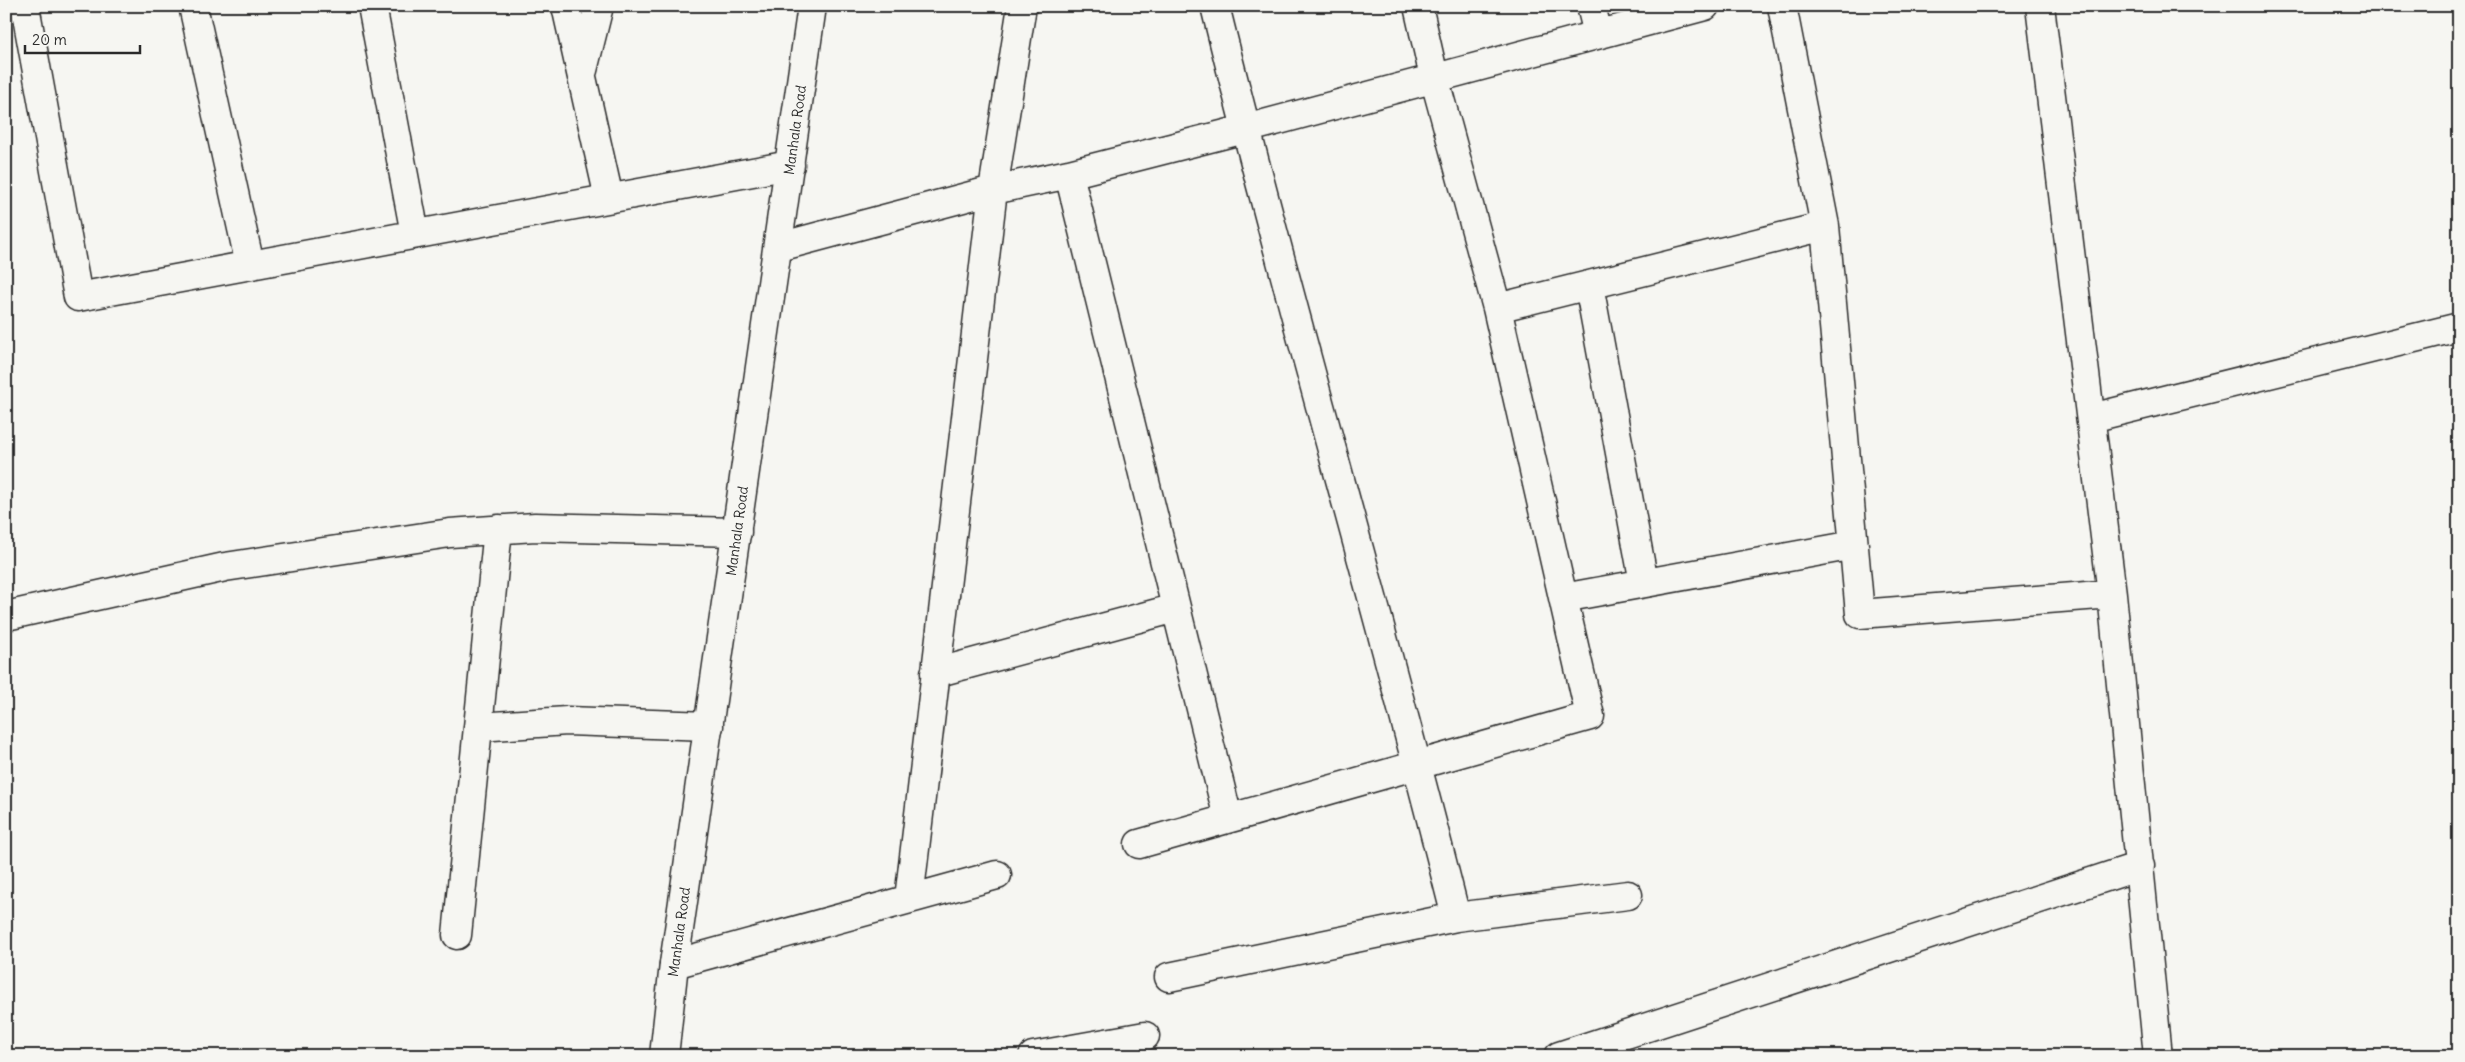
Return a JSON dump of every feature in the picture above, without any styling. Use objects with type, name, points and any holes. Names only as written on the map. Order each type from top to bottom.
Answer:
[{"type":"street","points":[[25,6],[78,297],[790,164]]},
{"type":"street","points":[[193,6],[250,265]]},
{"type":"street","points":[[372,6],[415,234]]},
{"type":"street","points":[[566,6],[609,198]]},
{"type":"street","points":[[582,78],[599,6]]},
{"type":"street","name":"Manhala Road","points":[[664,1056],[674,964],[812,6]]},
{"type":"street","points":[[909,899],[993,190],[1022,6]]},
{"type":"street","points":[[1215,6],[1245,129],[1418,763],[1456,917]]},
{"type":"street","points":[[1139,844],[1418,763],[1590,716],[1497,308],[1434,77],[1418,6]]},
{"type":"street","points":[[1591,6],[1598,34]]},
{"type":"street","points":[[778,247],[993,190],[1069,174],[1245,129],[1705,6]]},
{"type":"street","points":[[1782,6],[1825,226],[1860,614],[2112,594]]},
{"type":"street","points":[[2040,6],[2112,594],[2158,1056]]},
{"type":"street","points":[[1069,174],[1228,818]]},
{"type":"street","points":[[1497,308],[1825,226]]},
{"type":"street","points":[[1589,284],[1644,583]]},
{"type":"street","points":[[2091,418],[2459,327]]},
{"type":"street","points":[[6,616],[225,566],[450,533],[535,527],[737,532]]},
{"type":"street","points":[[457,935],[498,529]]},
{"type":"street","points":[[1563,598],[1854,545]]},
{"type":"street","points":[[935,673],[1176,608]]},
{"type":"street","points":[[478,727],[567,721],[709,726]]},
{"type":"street","points":[[1559,1056],[2140,866]]},
{"type":"street","points":[[674,964],[997,876]]},
{"type":"street","points":[[1169,977],[1456,917],[1628,895]]},
{"type":"street","points":[[1049,1054],[1145,1036]]}]
